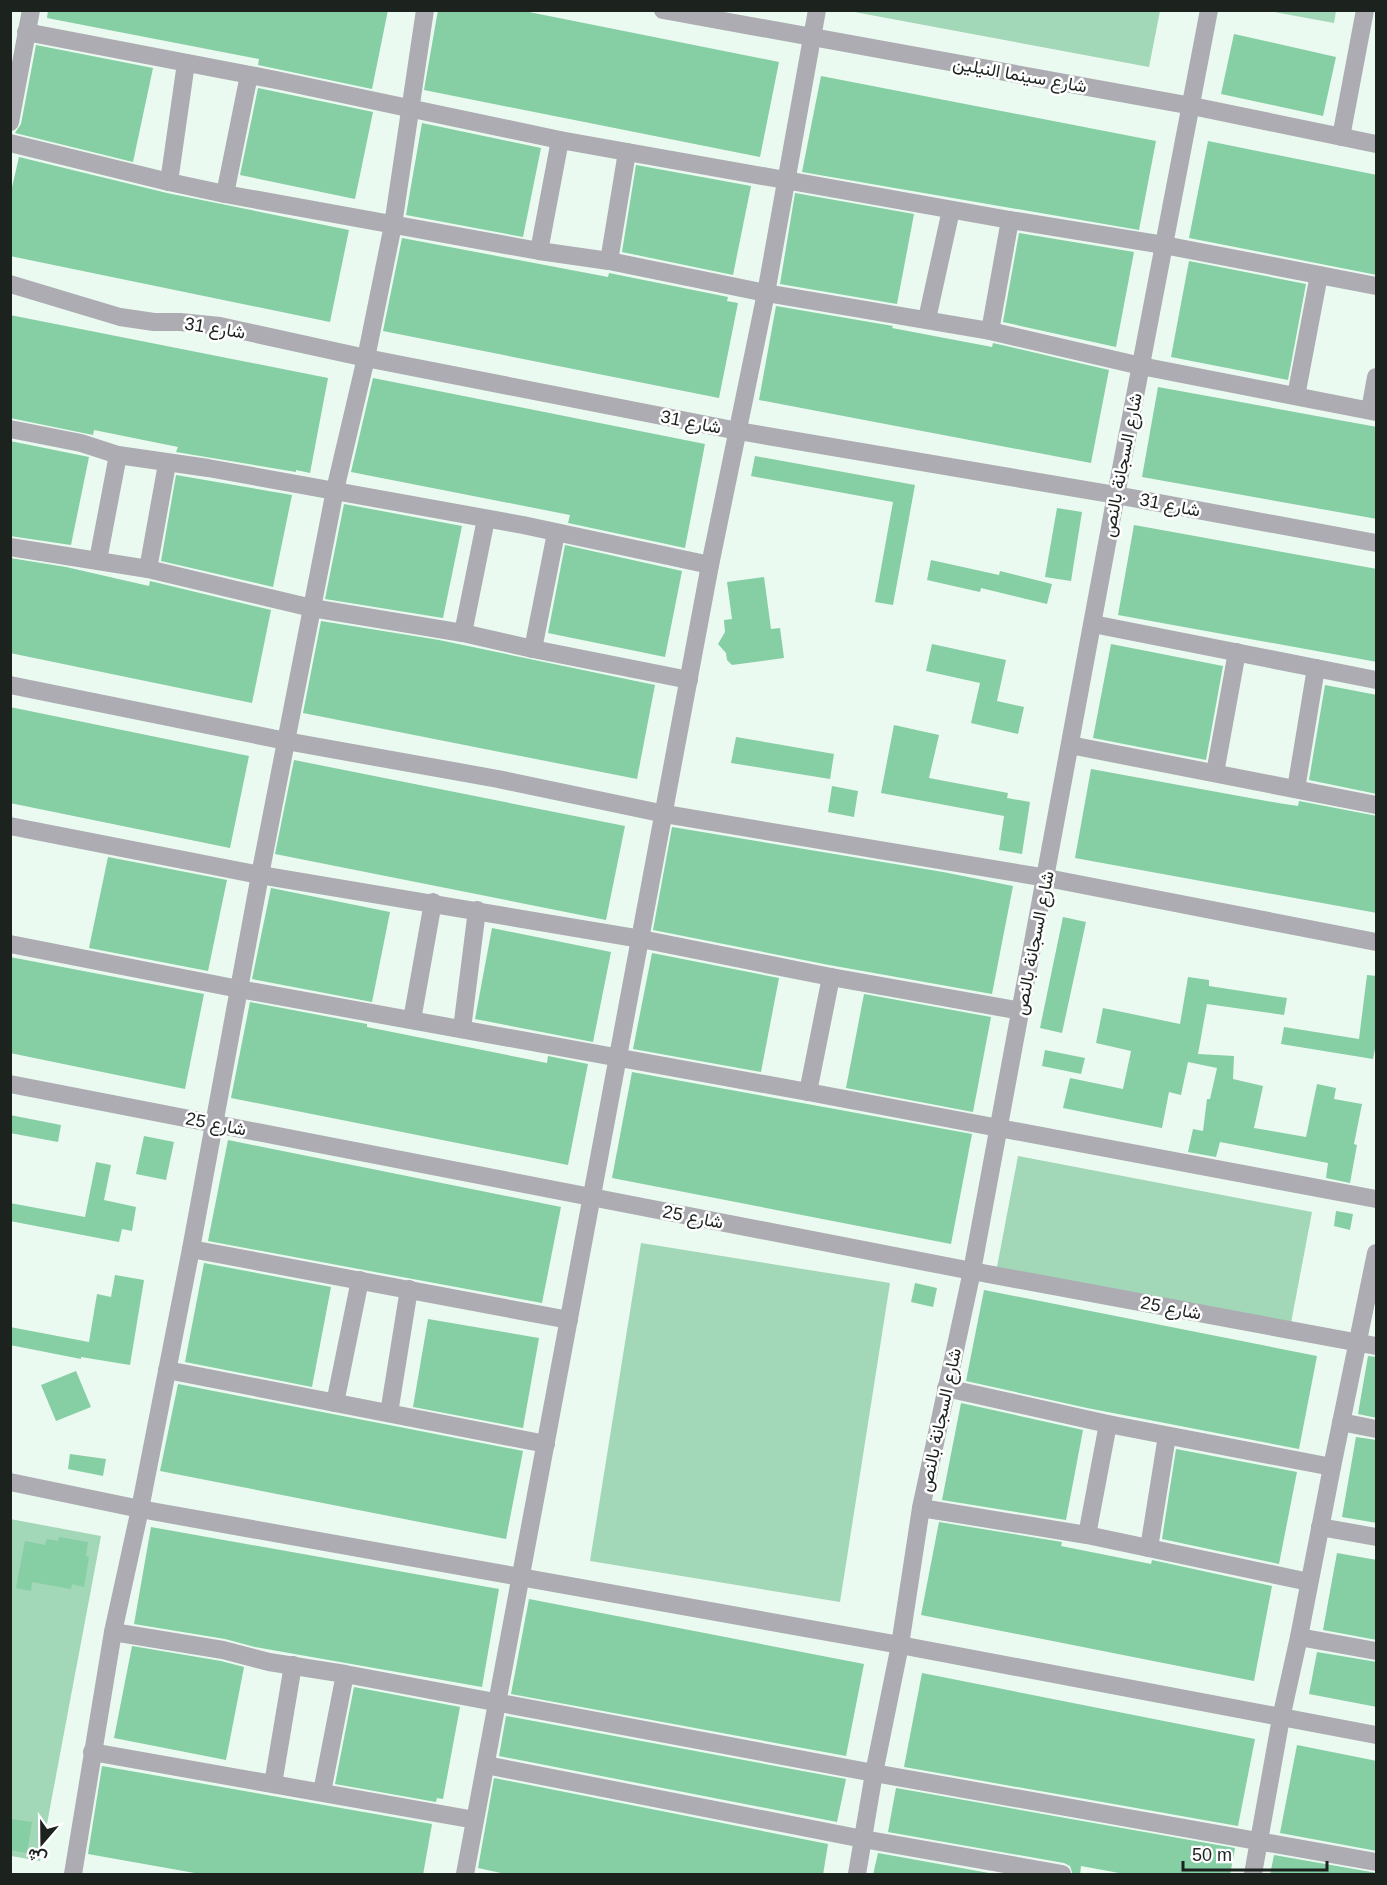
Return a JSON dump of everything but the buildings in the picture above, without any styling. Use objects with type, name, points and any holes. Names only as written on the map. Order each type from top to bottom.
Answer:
[{"type":"street","points":[[10,122],[31,10]]},
{"type":"street","points":[[73,1875],[114,1632],[191,1249],[212,1123],[260,875],[335,490],[366,358],[393,225],[425,10]]},
{"type":"street","name":"شارع سينما النيلين","points":[[663,10],[1192,106],[1377,144]]},
{"type":"street","points":[[465,1875],[710,565],[766,293],[817,10]]},
{"type":"street","name":"شارع السجانة بالنص","points":[[856,1875],[900,1645],[921,1508],[972,1271],[1047,878],[1116,495],[1209,10]]},
{"type":"street","points":[[1341,137],[1365,10]]},
{"type":"street","points":[[26,32],[249,75],[560,140],[951,210],[1164,245],[1377,286]]},
{"type":"street","points":[[169,182],[186,63]]},
{"type":"street","points":[[225,194],[249,75]]},
{"type":"street","points":[[539,251],[560,140]]},
{"type":"street","points":[[10,143],[225,194],[539,251],[609,261],[766,293],[927,319],[1141,366],[1373,411],[1377,378]]},
{"type":"street","points":[[609,261],[627,152]]},
{"type":"street","points":[[927,319],[951,210]]},
{"type":"street","points":[[990,331],[1010,220]]},
{"type":"street","points":[[1296,396],[1319,275]]},
{"type":"street","name":"شارع 31","points":[[10,284],[120,317],[154,322],[220,326],[366,358],[738,432],[1116,495],[1377,543]]},
{"type":"street","points":[[10,429],[81,443],[118,455],[335,490],[710,565]]},
{"type":"street","points":[[98,560],[118,455]]},
{"type":"street","points":[[148,569],[167,464]]},
{"type":"street","points":[[463,633],[486,519]]},
{"type":"street","points":[[533,649],[556,533]]},
{"type":"street","points":[[10,547],[148,569],[312,608],[463,633],[689,680]]},
{"type":"street","points":[[1093,624],[1377,680]]},
{"type":"street","points":[[1215,773],[1237,652]]},
{"type":"street","points":[[1296,789],[1316,668]]},
{"type":"street","points":[[10,685],[286,741],[498,779],[665,814],[1047,878],[1377,942]]},
{"type":"street","points":[[1070,745],[1377,805]]},
{"type":"street","points":[[10,826],[260,875],[433,902],[641,939],[831,977],[1021,1011]]},
{"type":"street","points":[[412,1020],[433,902]]},
{"type":"street","points":[[462,1029],[477,910]]},
{"type":"street","points":[[10,944],[239,989],[619,1057],[1377,1199]]},
{"type":"street","points":[[808,1092],[831,977]]},
{"type":"street","name":"شارع 25","points":[[10,1084],[592,1198],[1368,1345]]},
{"type":"street","points":[[191,1249],[570,1320]]},
{"type":"street","points":[[1253,1875],[1281,1718],[1341,1422],[1368,1345],[1377,1253]]},
{"type":"street","points":[[335,1403],[360,1281]]},
{"type":"street","points":[[389,1413],[409,1289]]},
{"type":"street","points":[[167,1370],[546,1444]]},
{"type":"street","points":[[946,1388],[1108,1424],[1332,1467]]},
{"type":"street","points":[[1341,1422],[1377,1429]]},
{"type":"street","points":[[1087,1535],[1108,1424]]},
{"type":"street","points":[[1149,1548],[1167,1436]]},
{"type":"street","points":[[10,1482],[140,1509],[900,1645],[1377,1736]]},
{"type":"street","points":[[921,1508],[1087,1535],[1310,1582]]},
{"type":"street","points":[[1320,1527],[1377,1537]]},
{"type":"street","points":[[114,1632],[223,1650],[269,1662],[345,1674],[874,1773],[1377,1862]]},
{"type":"street","points":[[1299,1637],[1377,1651]]},
{"type":"street","points":[[273,1784],[293,1665]]},
{"type":"street","points":[[322,1792],[345,1674]]},
{"type":"street","points":[[92,1752],[475,1821]]},
{"type":"street","points":[[486,1765],[863,1839],[1062,1875]]},
{"type":"green space","points":[[1160,10],[1149,67],[849,11]]},
{"type":"green space","points":[[1336,10],[1334,23],[1268,11]]},
{"type":"green space","points":[[1018,1156],[1312,1212],[1291,1323],[997,1267]]},
{"type":"green space","points":[[641,1243],[890,1283],[840,1602],[590,1561]]},
{"type":"green space","points":[[10,1519],[101,1536],[40,1861],[11,1856]]}]
